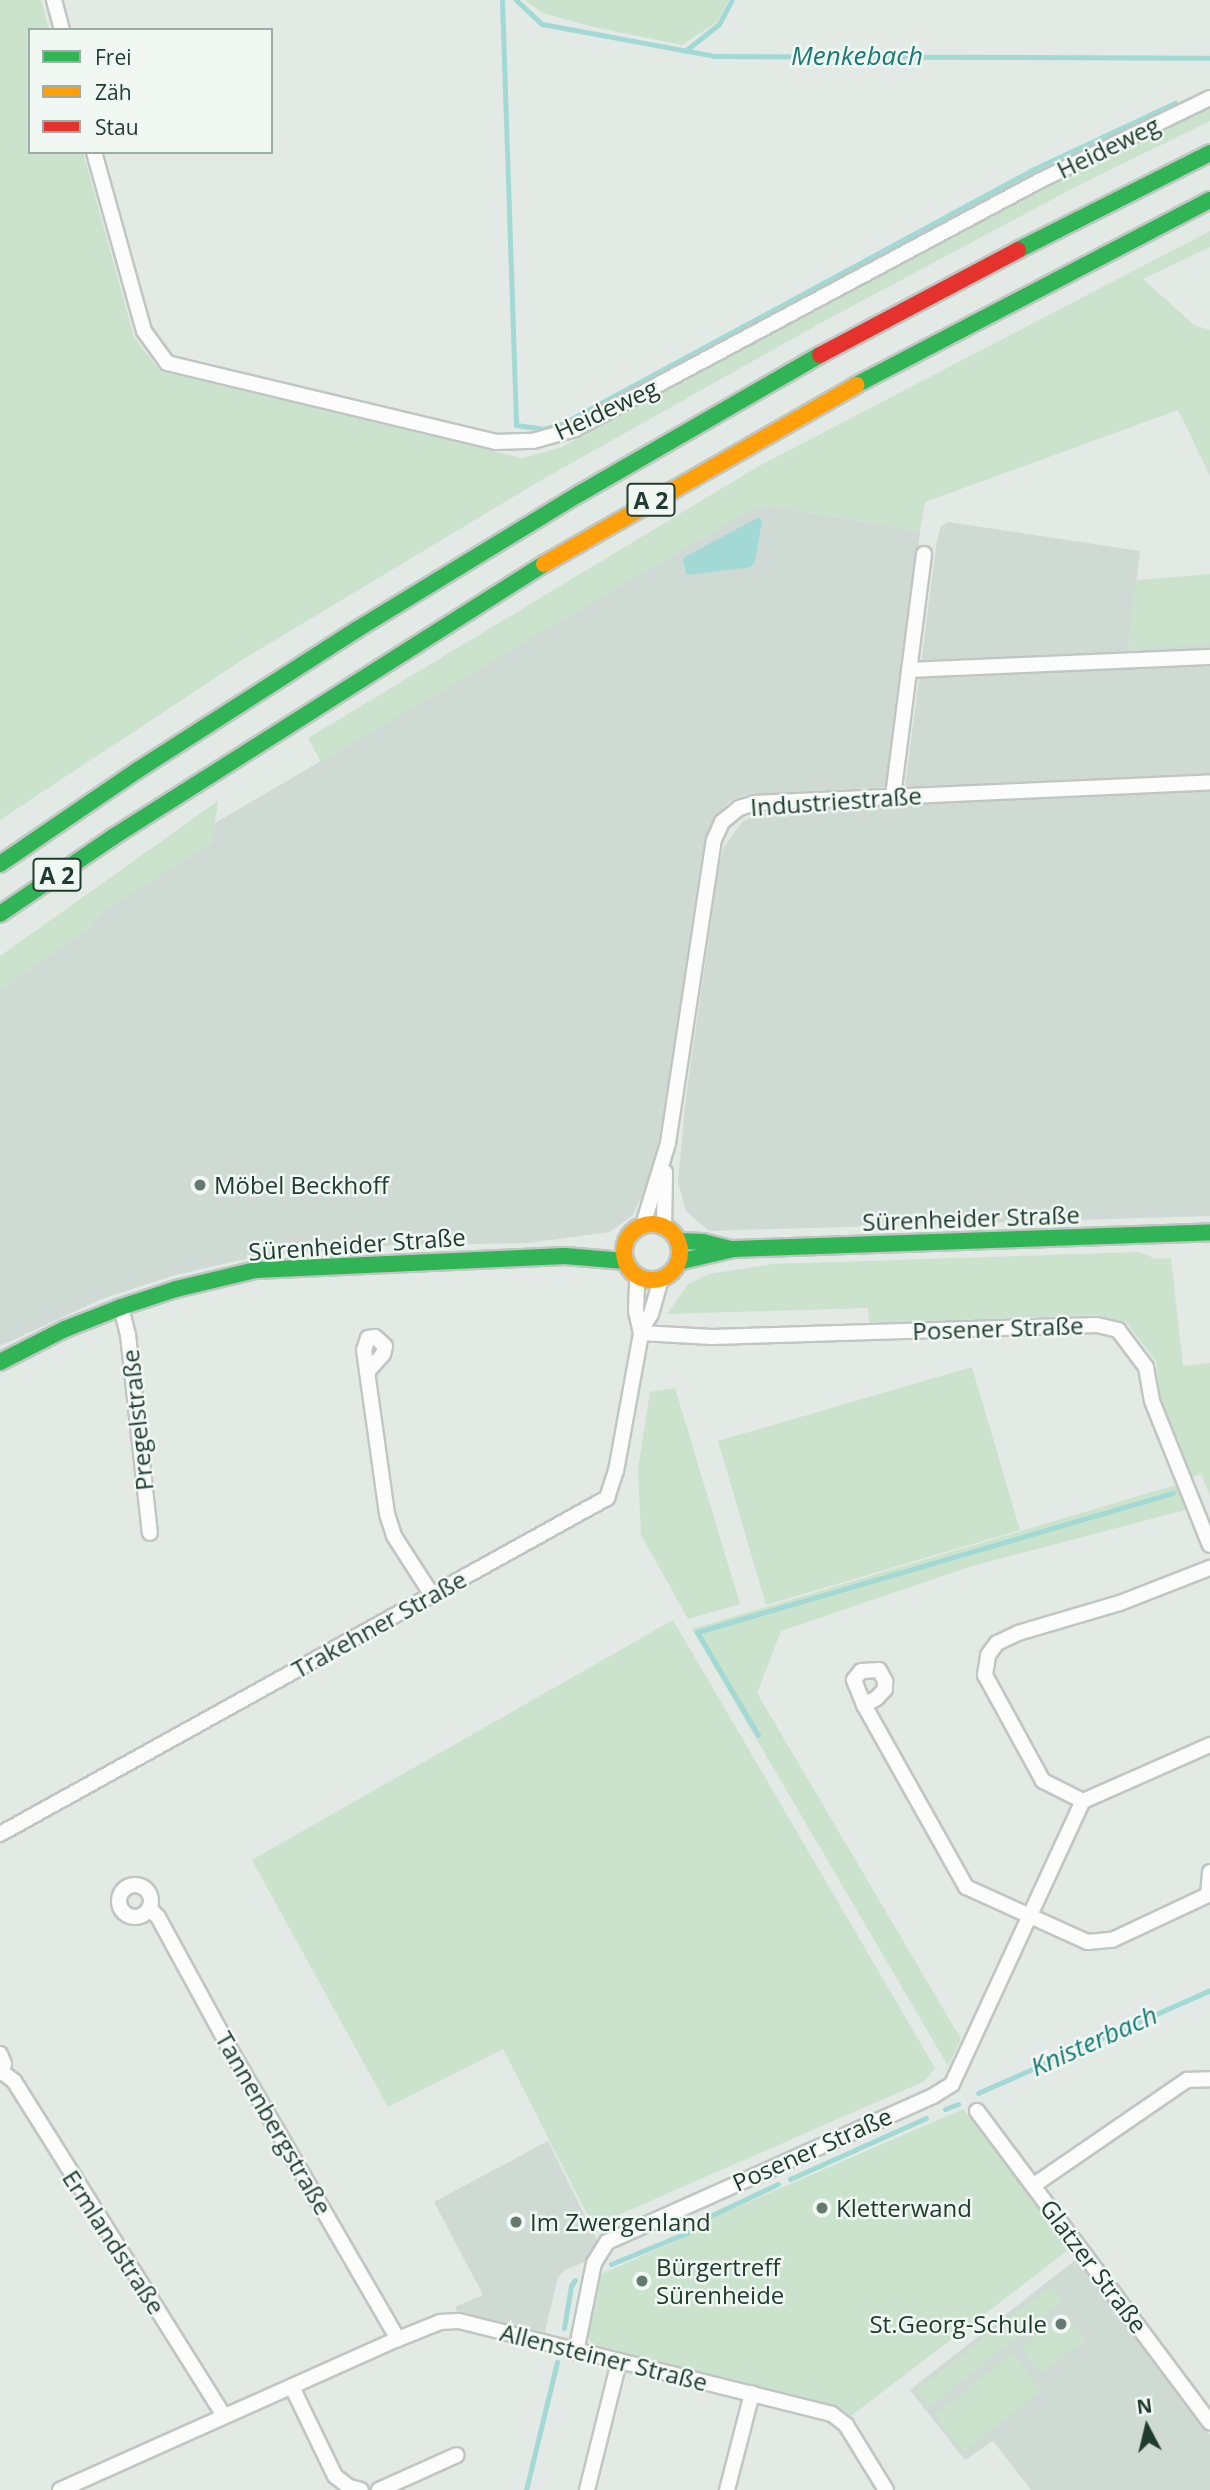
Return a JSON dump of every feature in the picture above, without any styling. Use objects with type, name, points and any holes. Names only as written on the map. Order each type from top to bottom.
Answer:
[{"type":"main road","name":"A 2","points":[[0,864],[344,637],[579,494],[839,345],[1090,212],[1210,153]]},
{"type":"main road","name":"A 2","points":[[0,914],[113,836],[416,642],[597,531],[853,386],[1210,200]]},
{"type":"main road","points":[[0,847],[22,849]]},
{"type":"main road","points":[[643,1225],[664,1226],[678,1241],[678,1262],[671,1272],[661,1278],[637,1276],[625,1261],[626,1240],[643,1225]]},
{"type":"main road","name":"Sürenheider Straße","points":[[678,1262],[734,1249],[1210,1232]]},
{"type":"main road","name":"Sürenheider Straße","points":[[565,1255],[626,1240]]},
{"type":"main road","name":"Sürenheider Straße","points":[[678,1241],[703,1242],[734,1249]]},
{"type":"main road","name":"Sürenheider Straße","points":[[0,1362],[65,1329],[121,1307],[176,1289],[256,1270],[565,1255],[625,1261]]},
{"type":"street","points":[[54,0],[61,28]]},
{"type":"street","name":"Heideweg","points":[[95,154],[144,331],[167,363],[495,442],[533,441],[575,429],[1039,181],[1210,98]]},
{"type":"street","points":[[893,796],[924,554]]},
{"type":"street","points":[[909,670],[1210,657]]},
{"type":"street","name":"Industriestraße","points":[[664,1226],[666,1156],[714,840],[722,822],[739,808],[755,803],[1210,782]]},
{"type":"street","name":"Industriestraße","points":[[643,1225],[666,1156]]},
{"type":"street","name":"Trakehner Straße","points":[[637,1276],[636,1312],[641,1331]]},
{"type":"street","name":"Trakehner Straße","points":[[0,1834],[607,1498],[617,1471],[641,1331],[651,1314],[661,1278]]},
{"type":"street","name":"Pregelstraße","points":[[121,1307],[128,1335],[150,1533]]},
{"type":"street","name":"Posener Straße","points":[[641,1331],[712,1337],[1097,1325],[1118,1330],[1146,1367],[1152,1401],[1210,1545]]},
{"type":"street","points":[[367,1372],[387,1514],[394,1536],[432,1595]]},
{"type":"street","points":[[1210,1567],[1120,1603],[1018,1633],[997,1643],[988,1655],[985,1675],[1043,1781],[1083,1801],[1210,1745]]},
{"type":"street","points":[[864,1704],[966,1887],[1087,1942],[1112,1940],[1209,1895],[1210,1872]]},
{"type":"street","name":"Posener Straße","points":[[576,2352],[594,2263],[607,2242],[933,2096],[952,2084],[1083,1801]]},
{"type":"street","name":"Tannenbergstraße","points":[[149,1909],[158,1917],[231,2052],[398,2339]]},
{"type":"street","name":"Ermlandstraße","points":[[0,2054],[4,2064],[1,2073],[14,2081],[224,2416]]},
{"type":"street","points":[[1034,2185],[1187,2080],[1210,2079]]},
{"type":"street","name":"Glatzer Straße","points":[[978,2111],[1210,2423]]},
{"type":"street","name":"Allensteiner Straße","points":[[60,2490],[398,2339],[440,2322],[459,2321],[832,2414],[846,2425],[886,2490]]},
{"type":"street","points":[[587,2490],[619,2362]]},
{"type":"street","points":[[292,2387],[335,2476],[349,2487],[361,2490]]},
{"type":"street","points":[[727,2490],[752,2393]]},
{"type":"street","points":[[379,2490],[457,2455]]},
{"type":"shaded area","points":[[774,506],[920,532],[888,787],[746,795],[730,801],[713,819],[706,840],[665,1107],[651,1179],[632,1216],[610,1232],[528,1243],[381,1246],[254,1257],[172,1276],[102,1299],[0,1346],[0,990],[88,929],[104,910],[212,843],[215,823],[755,507]]},
{"type":"shaded area","points":[[948,522],[1140,551],[1128,650],[1210,643],[1210,774],[905,787],[937,540],[941,526]]},
{"type":"shaded area","points":[[1210,791],[1210,1216],[709,1231],[686,1211],[678,1182],[686,1097],[719,866],[724,847],[743,821],[758,814],[886,804]]},
{"type":"shaded area","name":"Im Zwergenland","points":[[548,2141],[598,2242],[587,2261],[565,2270],[558,2277],[545,2332],[457,2312],[455,2307],[483,2295],[434,2202]]},
{"type":"shaded area","name":"St.Georg-Schule","points":[[1079,2257],[1210,2435],[1210,2490],[1031,2490],[993,2441],[965,2460],[910,2390]]},
{"type":"green space","points":[[0,0],[41,0],[48,28],[28,28],[28,154],[84,154],[134,337],[160,371],[522,458],[562,447],[1040,187],[1210,105],[1210,121],[1079,185],[817,325],[538,482],[242,660],[0,820]]},
{"type":"green space","points":[[525,0],[729,0],[717,22],[682,45],[594,27],[543,13]]},
{"type":"green space","points":[[1210,231],[1210,247],[1143,279],[1194,325],[1210,330],[1210,476],[1178,410],[925,502],[920,532],[774,506],[755,507],[321,762],[308,738],[759,466]]},
{"type":"green space","points":[[1210,574],[1210,643],[1128,651],[1136,580]]},
{"type":"green space","points":[[218,801],[212,843],[105,910],[88,929],[0,990],[0,956]]},
{"type":"green space","points":[[1139,1252],[1156,1259],[1171,1258],[1183,1366],[1210,1363],[1210,1495],[1201,1474],[1190,1477],[1160,1400],[1156,1361],[1126,1322],[1095,1315],[869,1323],[868,1308],[667,1314],[688,1284],[709,1274],[774,1264]]},
{"type":"green space","points":[[972,1367],[1020,1530],[766,1605],[718,1441]]},
{"type":"green space","points":[[675,1388],[740,1604],[688,1619],[641,1535],[638,1470],[650,1392]]},
{"type":"green space","points":[[1179,1484],[1189,1509],[972,1566],[781,1631],[757,1693],[961,2039],[948,2066],[692,1629]]},
{"type":"green space","points":[[673,1620],[935,2068],[925,2081],[593,2226],[503,2049],[388,2107],[252,1860]]},
{"type":"green space","points":[[963,2109],[1071,2248],[851,2416],[840,2407],[595,2346],[587,2337],[599,2275],[695,2233],[712,2218]]},
{"type":"green space","points":[[1051,2286],[1063,2301],[929,2407],[917,2391]]},
{"type":"green space","points":[[1063,2314],[1086,2340],[1041,2373],[1021,2348]]},
{"type":"green space","points":[[1012,2354],[1041,2391],[964,2452],[935,2415]]},
{"type":"water","points":[[759,517],[762,521],[755,561],[751,567],[690,575],[686,573],[683,558]]},
{"type":"waterway","points":[[502,0],[516,425],[543,429],[562,424],[1034,169],[1175,103]]},
{"type":"waterway","name":"Menkebach","points":[[516,0],[542,24],[714,56],[1210,58]]},
{"type":"waterway","points":[[685,51],[719,24],[732,0]]},
{"type":"waterway","points":[[758,1735],[697,1632],[1173,1493]]},
{"type":"waterway","name":"Knisterbach","points":[[978,2093],[1210,1990]]},
{"type":"waterway","name":"Knisterbach","points":[[945,2109],[958,2104]]},
{"type":"waterway","name":"Knisterbach","points":[[790,2179],[926,2118]]},
{"type":"waterway","name":"Knisterbach","points":[[710,2216],[778,2184]]},
{"type":"waterway","name":"Knisterbach","points":[[611,2264],[694,2230]]},
{"type":"waterway","name":"Knisterbach","points":[[564,2328],[571,2286],[575,2280]]},
{"type":"waterway","name":"Knisterbach","points":[[526,2490],[557,2362]]},
{"type":"traffic: fast","points":[[1018,250],[1210,153]]},
{"type":"traffic: fast","points":[[856,385],[1210,200]]},
{"type":"traffic: fast","points":[[0,864],[138,770],[356,630],[579,494],[820,355]]},
{"type":"traffic: fast","points":[[0,914],[113,837],[544,564]]},
{"type":"traffic: fast","points":[[678,1262],[734,1249],[1210,1232]]},
{"type":"traffic: fast","points":[[678,1241],[703,1242],[732,1249]]},
{"type":"traffic: fast","points":[[0,1362],[65,1329],[121,1307],[176,1289],[256,1270],[565,1256],[625,1261]]},
{"type":"traffic: slow","points":[[544,564],[856,385]]},
{"type":"traffic: slow","points":[[652,1224],[663,1226],[672,1232],[678,1241],[680,1252],[678,1263],[672,1272],[663,1278],[652,1280],[641,1278],[632,1272],[626,1263],[624,1252],[626,1241],[632,1232],[641,1226],[652,1224]]},
{"type":"traffic: jam","points":[[820,355],[1018,250]]},
{"type":"place","name":"Möbel Beckhoff","points":[[200,1185]]},
{"type":"place","name":"Kletterwand","points":[[822,2208]]},
{"type":"place","name":"Im Zwergenland","points":[[516,2222]]},
{"type":"place","name":"Bürgertreff Sürenheide","points":[[642,2281]]},
{"type":"place","name":"St.Georg-Schule","points":[[1061,2324]]}]
